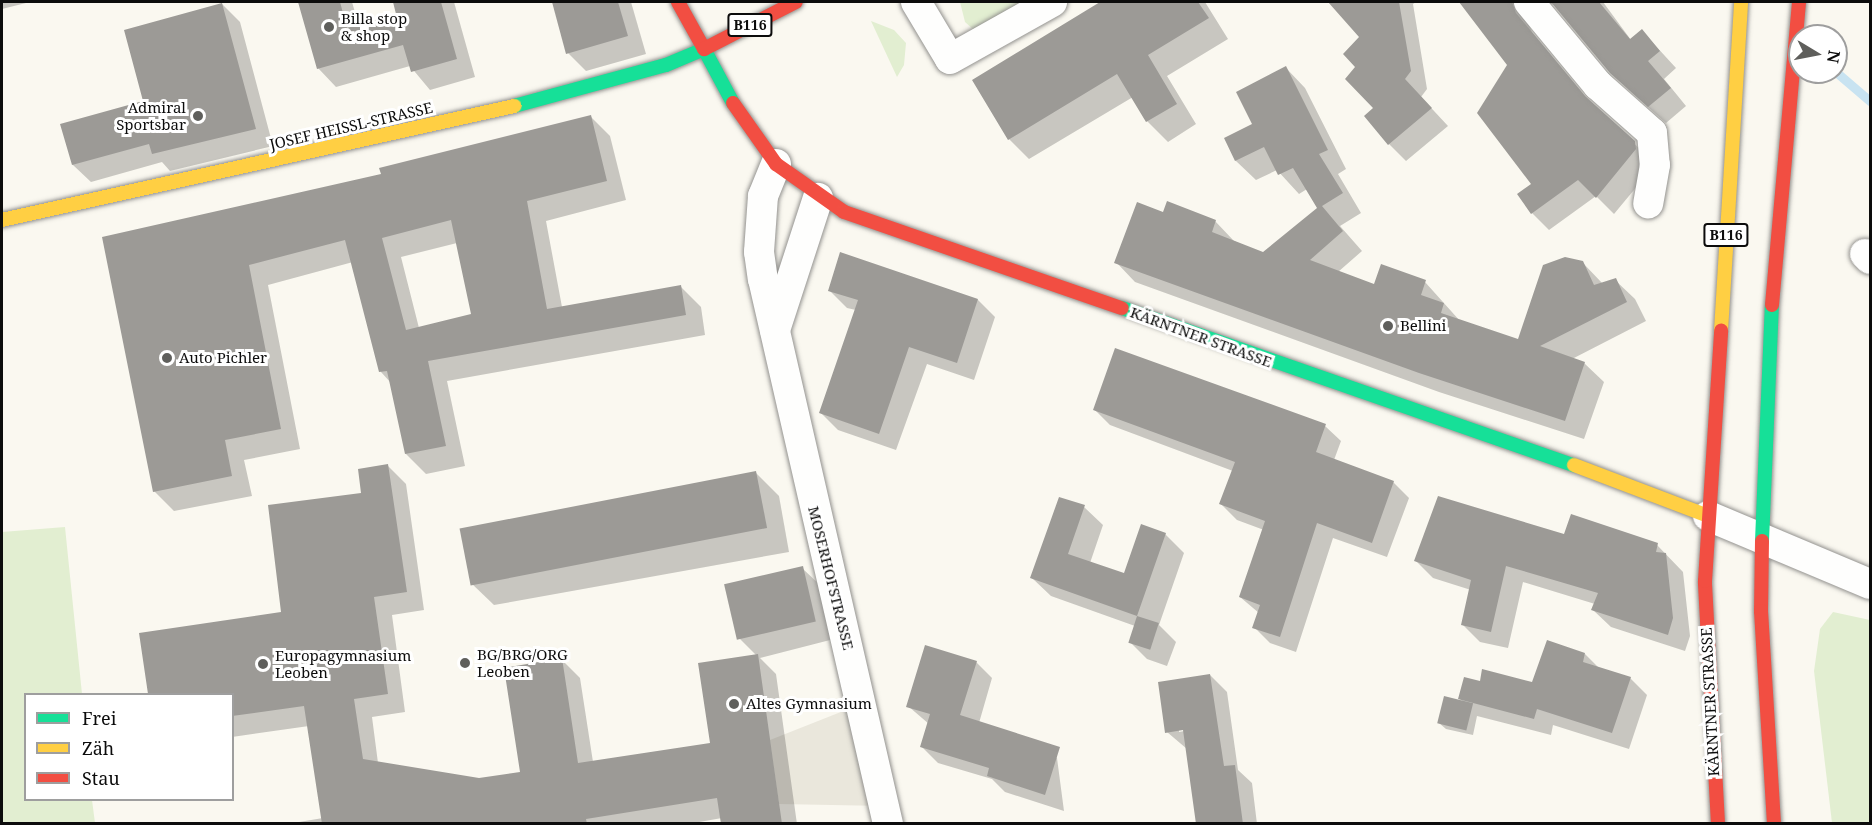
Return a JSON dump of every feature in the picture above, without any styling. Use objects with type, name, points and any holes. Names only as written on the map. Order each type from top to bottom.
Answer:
[{"type":"main road","name":"KÄRNTNER STRASSE","points":[[678,2],[735,107],[776,164],[818,198],[844,212],[1652,492],[1708,516],[1705,581],[1710,729],[1718,824]]},
{"type":"main road","name":"B116","points":[[704,49],[796,2]]},
{"type":"main road","name":"B116","points":[[1708,516],[1741,2]]},
{"type":"main road","points":[[1773,824],[1761,599],[1762,539],[1773,280],[1799,2]]},
{"type":"main road","name":"JOSEF HEISSL-STRASSE","points":[[2,220],[542,100],[666,65],[704,49]]},
{"type":"street","points":[[916,2],[950,59],[1052,2]]},
{"type":"street","points":[[1529,2],[1598,85],[1652,134],[1655,165],[1648,203]]},
{"type":"street","name":"MOSERHOFSTRASSE","points":[[776,164],[763,196],[759,252],[775,333],[888,824]]},
{"type":"street","points":[[775,333],[818,198]]},
{"type":"street","name":"KÄRNTNER STRASSE","points":[[1708,516],[1870,584]]},
{"type":"green space","points":[[960,2],[1036,2],[974,30],[965,22]]},
{"type":"green space","points":[[871,21],[894,30],[906,43],[904,65],[897,77]]},
{"type":"green space","points":[[65,527],[82,693],[24,693],[24,801],[92,801],[95,823],[2,823],[2,532]]},
{"type":"green space","points":[[1833,612],[1870,620],[1870,823],[1832,823],[1814,671],[1820,629]]},
{"type":"shaded area","points":[[861,704],[884,806],[779,804],[770,740]]},
{"type":"building","points":[[298,2],[340,2],[347,28],[396,14],[393,2],[441,2],[457,59],[411,72],[403,45],[317,69]]},
{"type":"building","points":[[552,2],[618,2],[628,36],[566,54]]},
{"type":"building","points":[[1100,2],[1198,2],[1209,18],[1148,55],[1177,104],[1146,122],[1117,74],[1008,140],[972,80]]},
{"type":"building","points":[[1328,2],[1399,2],[1411,71],[1405,79],[1432,108],[1388,145],[1364,116],[1373,108],[1345,79],[1355,67],[1343,54],[1359,37]]},
{"type":"building","points":[[1459,2],[1512,2],[1516,13],[1585,96],[1635,141],[1636,149],[1596,198],[1578,180],[1531,214],[1517,194],[1531,184],[1477,113],[1507,65]]},
{"type":"building","points":[[1551,2],[1599,2],[1630,39],[1642,29],[1660,51],[1648,61],[1671,88],[1648,107],[1610,73]]},
{"type":"building","points":[[222,3],[256,129],[152,154],[149,144],[72,165],[60,124],[143,101],[124,30]]},
{"type":"building","points":[[1286,66],[1328,150],[1319,154],[1343,193],[1322,206],[1343,231],[1310,260],[1374,284],[1381,264],[1426,280],[1421,295],[1444,303],[1441,313],[1518,339],[1543,265],[1565,257],[1583,261],[1594,285],[1616,278],[1627,302],[1540,346],[1585,362],[1565,421],[1419,373],[1114,263],[1137,202],[1163,212],[1167,201],[1216,220],[1212,232],[1263,252],[1317,208],[1293,168],[1278,175],[1264,147],[1235,161],[1224,138],[1252,124],[1236,92]]},
{"type":"building","points":[[591,115],[607,181],[527,201],[547,309],[681,285],[686,315],[428,361],[446,446],[405,454],[387,371],[379,372],[345,240],[249,265],[281,429],[225,440],[232,476],[153,492],[102,237],[381,174],[379,168]],"holes":[[[451,220],[471,314],[406,330],[382,238]]]},
{"type":"building","points":[[840,252],[978,299],[957,363],[909,347],[879,434],[819,413],[858,300],[828,291]]},
{"type":"building","points":[[1115,348],[1326,424],[1316,452],[1394,481],[1372,543],[1317,523],[1280,637],[1252,628],[1260,605],[1239,597],[1265,521],[1219,504],[1235,462],[1093,410]]},
{"type":"building","points":[[388,464],[407,592],[374,597],[388,694],[354,699],[363,759],[479,778],[520,772],[504,668],[562,658],[578,763],[710,743],[698,663],[758,654],[782,824],[721,824],[717,798],[586,819],[587,824],[322,824],[304,706],[234,716],[234,693],[148,693],[139,633],[281,612],[268,505],[361,493],[358,469]]},
{"type":"building","points":[[756,471],[767,528],[471,586],[460,529]]},
{"type":"building","points":[[1438,496],[1564,534],[1571,514],[1658,543],[1656,552],[1666,553],[1673,618],[1668,635],[1591,610],[1598,593],[1506,566],[1491,632],[1461,625],[1471,580],[1414,561]]},
{"type":"building","points":[[1059,497],[1085,505],[1068,554],[1124,573],[1141,524],[1166,533],[1137,616],[1030,578]]},
{"type":"building","points":[[803,566],[816,622],[737,640],[724,584]]},
{"type":"building","points":[[1137,616],[1159,623],[1150,650],[1128,643]]},
{"type":"building","points":[[1547,640],[1585,653],[1583,662],[1631,677],[1612,733],[1537,709],[1534,719],[1458,699],[1464,677],[1480,681],[1482,669],[1532,682]]},
{"type":"building","points":[[925,645],[977,661],[960,715],[1060,747],[1045,795],[987,776],[989,768],[920,747],[930,714],[906,707]]},
{"type":"building","points":[[1210,674],[1224,766],[1235,765],[1243,824],[1196,824],[1183,730],[1165,733],[1158,682]]},
{"type":"building","points":[[1444,696],[1473,703],[1466,730],[1437,723]]},
{"type":"waterway","points":[[1848,82],[1870,101]]},
{"type":"traffic: fast","points":[[514,106],[666,65],[704,49],[733,103]]},
{"type":"traffic: fast","points":[[1762,541],[1772,305]]},
{"type":"traffic: fast","points":[[1122,308],[1574,465]]},
{"type":"traffic: slow","points":[[1721,331],[1741,2]]},
{"type":"traffic: slow","points":[[2,220],[514,106]]},
{"type":"traffic: slow","points":[[1574,465],[1708,516]]},
{"type":"traffic: jam","points":[[678,2],[704,49],[796,2]]},
{"type":"traffic: jam","points":[[1772,305],[1799,2]]},
{"type":"traffic: jam","points":[[733,103],[776,164],[844,212],[1122,308]]},
{"type":"traffic: jam","points":[[1718,824],[1705,581],[1721,331]]},
{"type":"traffic: jam","points":[[1762,541],[1761,611],[1774,824]]},
{"type":"place","name":"Billa stop & shop","points":[[329,27]]},
{"type":"place","name":"Admiral Sportsbar","points":[[198,116]]},
{"type":"place","name":"Bellini","points":[[1388,326]]},
{"type":"place","name":"Auto Pichler","points":[[167,358]]},
{"type":"place","name":"BG/BRG/ORG Leoben","points":[[465,663]]},
{"type":"place","name":"Europagymnasium Leoben","points":[[263,664]]},
{"type":"place","name":"Altes Gymnasium","points":[[734,704]]}]
